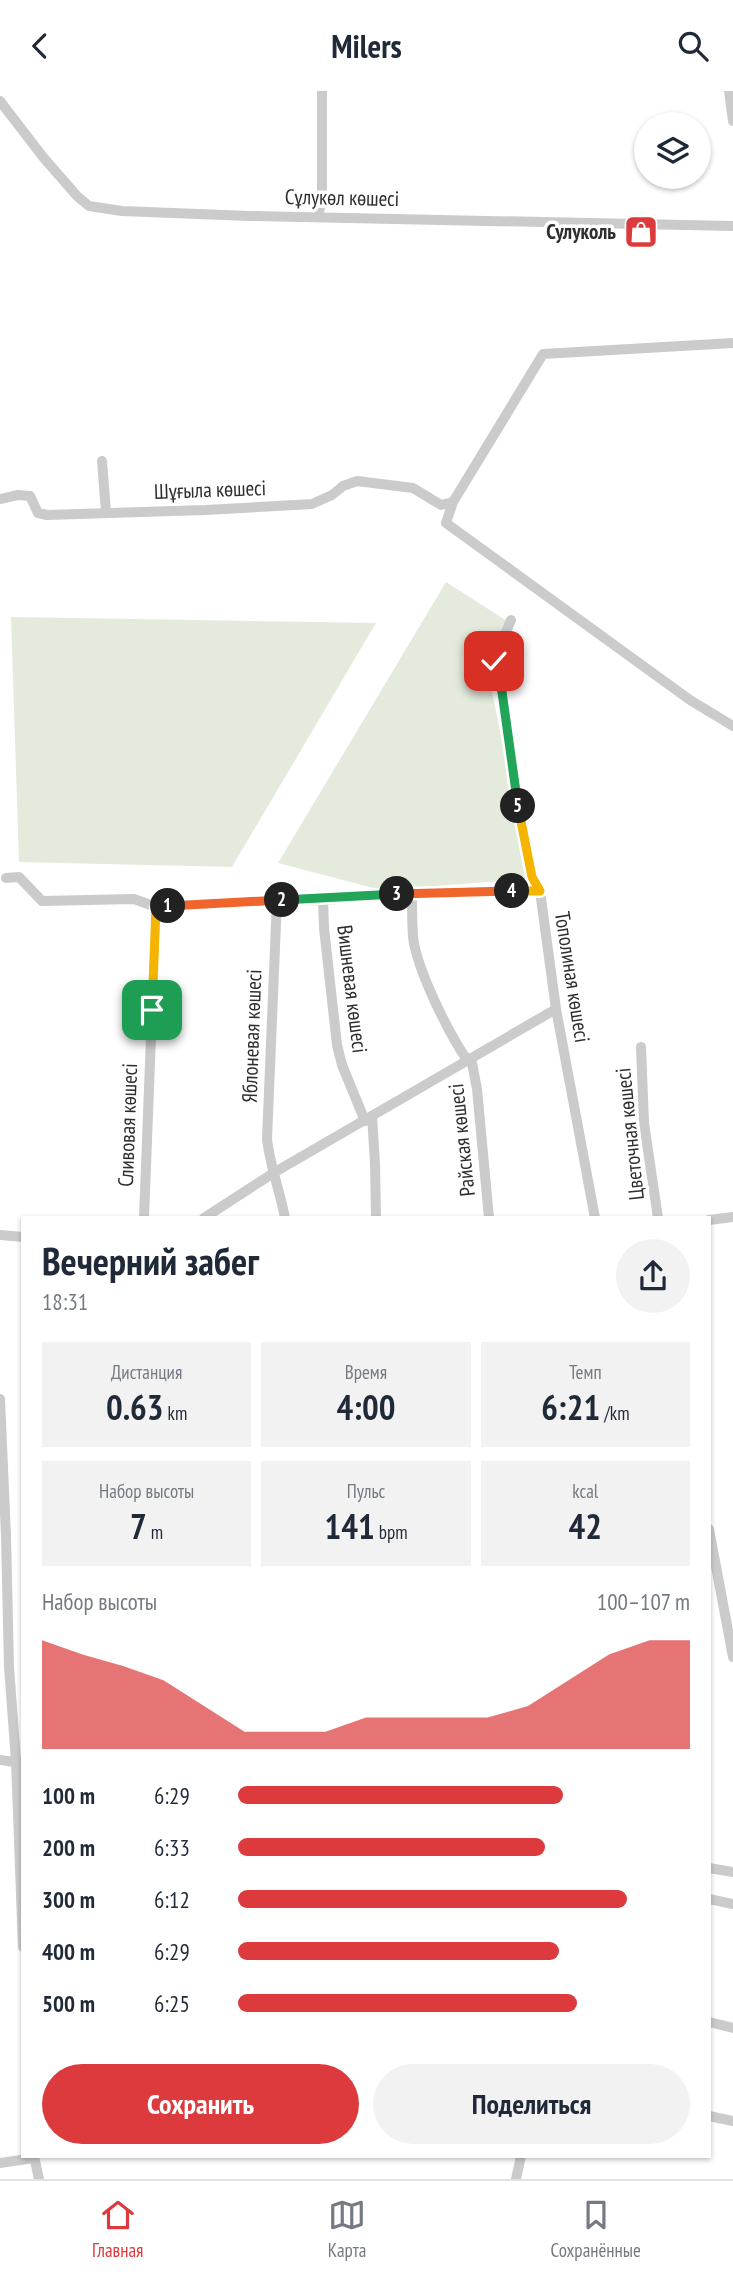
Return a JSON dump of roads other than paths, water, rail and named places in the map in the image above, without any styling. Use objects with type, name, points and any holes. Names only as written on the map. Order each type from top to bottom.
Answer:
[{"type":"street","points":[[318,216],[322,199],[323,91]]},
{"type":"street","points":[[729,91],[733,121]]},
{"type":"street","name":"Сұлукөл көшесі","points":[[0,101],[43,157],[89,206],[134,212],[509,223],[733,226]]},
{"type":"street","points":[[733,343],[543,354],[453,502],[446,523],[690,700],[733,726]]},
{"type":"street","points":[[102,461],[106,512]]},
{"type":"street","name":"Шұғыла көшесі","points":[[0,499],[18,495],[30,496],[38,513],[312,504],[357,481],[413,488],[441,505],[453,502]]},
{"type":"street","name":"Тополиная көшесі","points":[[511,620],[494,661],[504,703],[514,786],[532,877],[540,891],[556,1009],[595,1216]]},
{"type":"street","points":[[6,878],[19,877],[42,901],[134,899],[156,907],[323,900],[412,893],[540,891]]},
{"type":"street","name":"Райская көшесі","points":[[412,893],[413,937],[417,955],[452,1035],[469,1059],[477,1089],[489,1216]]},
{"type":"street","name":"Яблоневая көшесі","points":[[277,900],[267,1139],[285,1216]]},
{"type":"street","name":"Вишневая көшесі","points":[[323,900],[337,1045],[342,1065],[368,1119],[376,1163],[376,1216]]},
{"type":"street","name":"Сливовая көшесі","points":[[144,1216],[156,907]]},
{"type":"street","points":[[207,1216],[275,1172],[556,1009]]},
{"type":"street","name":"Цветочная көшесі","points":[[641,1047],[644,1123],[658,1216]]},
{"type":"street","points":[[711,1220],[733,1217]]},
{"type":"street","points":[[0,1235],[21,1237]]},
{"type":"street","points":[[0,1399],[9,1667],[20,1762],[21,1824]]},
{"type":"street","points":[[711,1540],[733,1657]]},
{"type":"street","points":[[0,1760],[20,1762]]},
{"type":"street","points":[[711,1868],[733,1872]]},
{"type":"street","points":[[711,1899],[733,1904]]},
{"type":"street","points":[[711,2022],[733,2028]]},
{"type":"street","points":[[711,2116],[733,2121]]},
{"type":"street","points":[[0,2163],[28,2158]]},
{"type":"street","points":[[34,2158],[39,2179]]},
{"type":"street","points":[[518,2179],[521,2158]]},
{"type":"place","name":"Сулуколь","points":[[641,232]]}]
